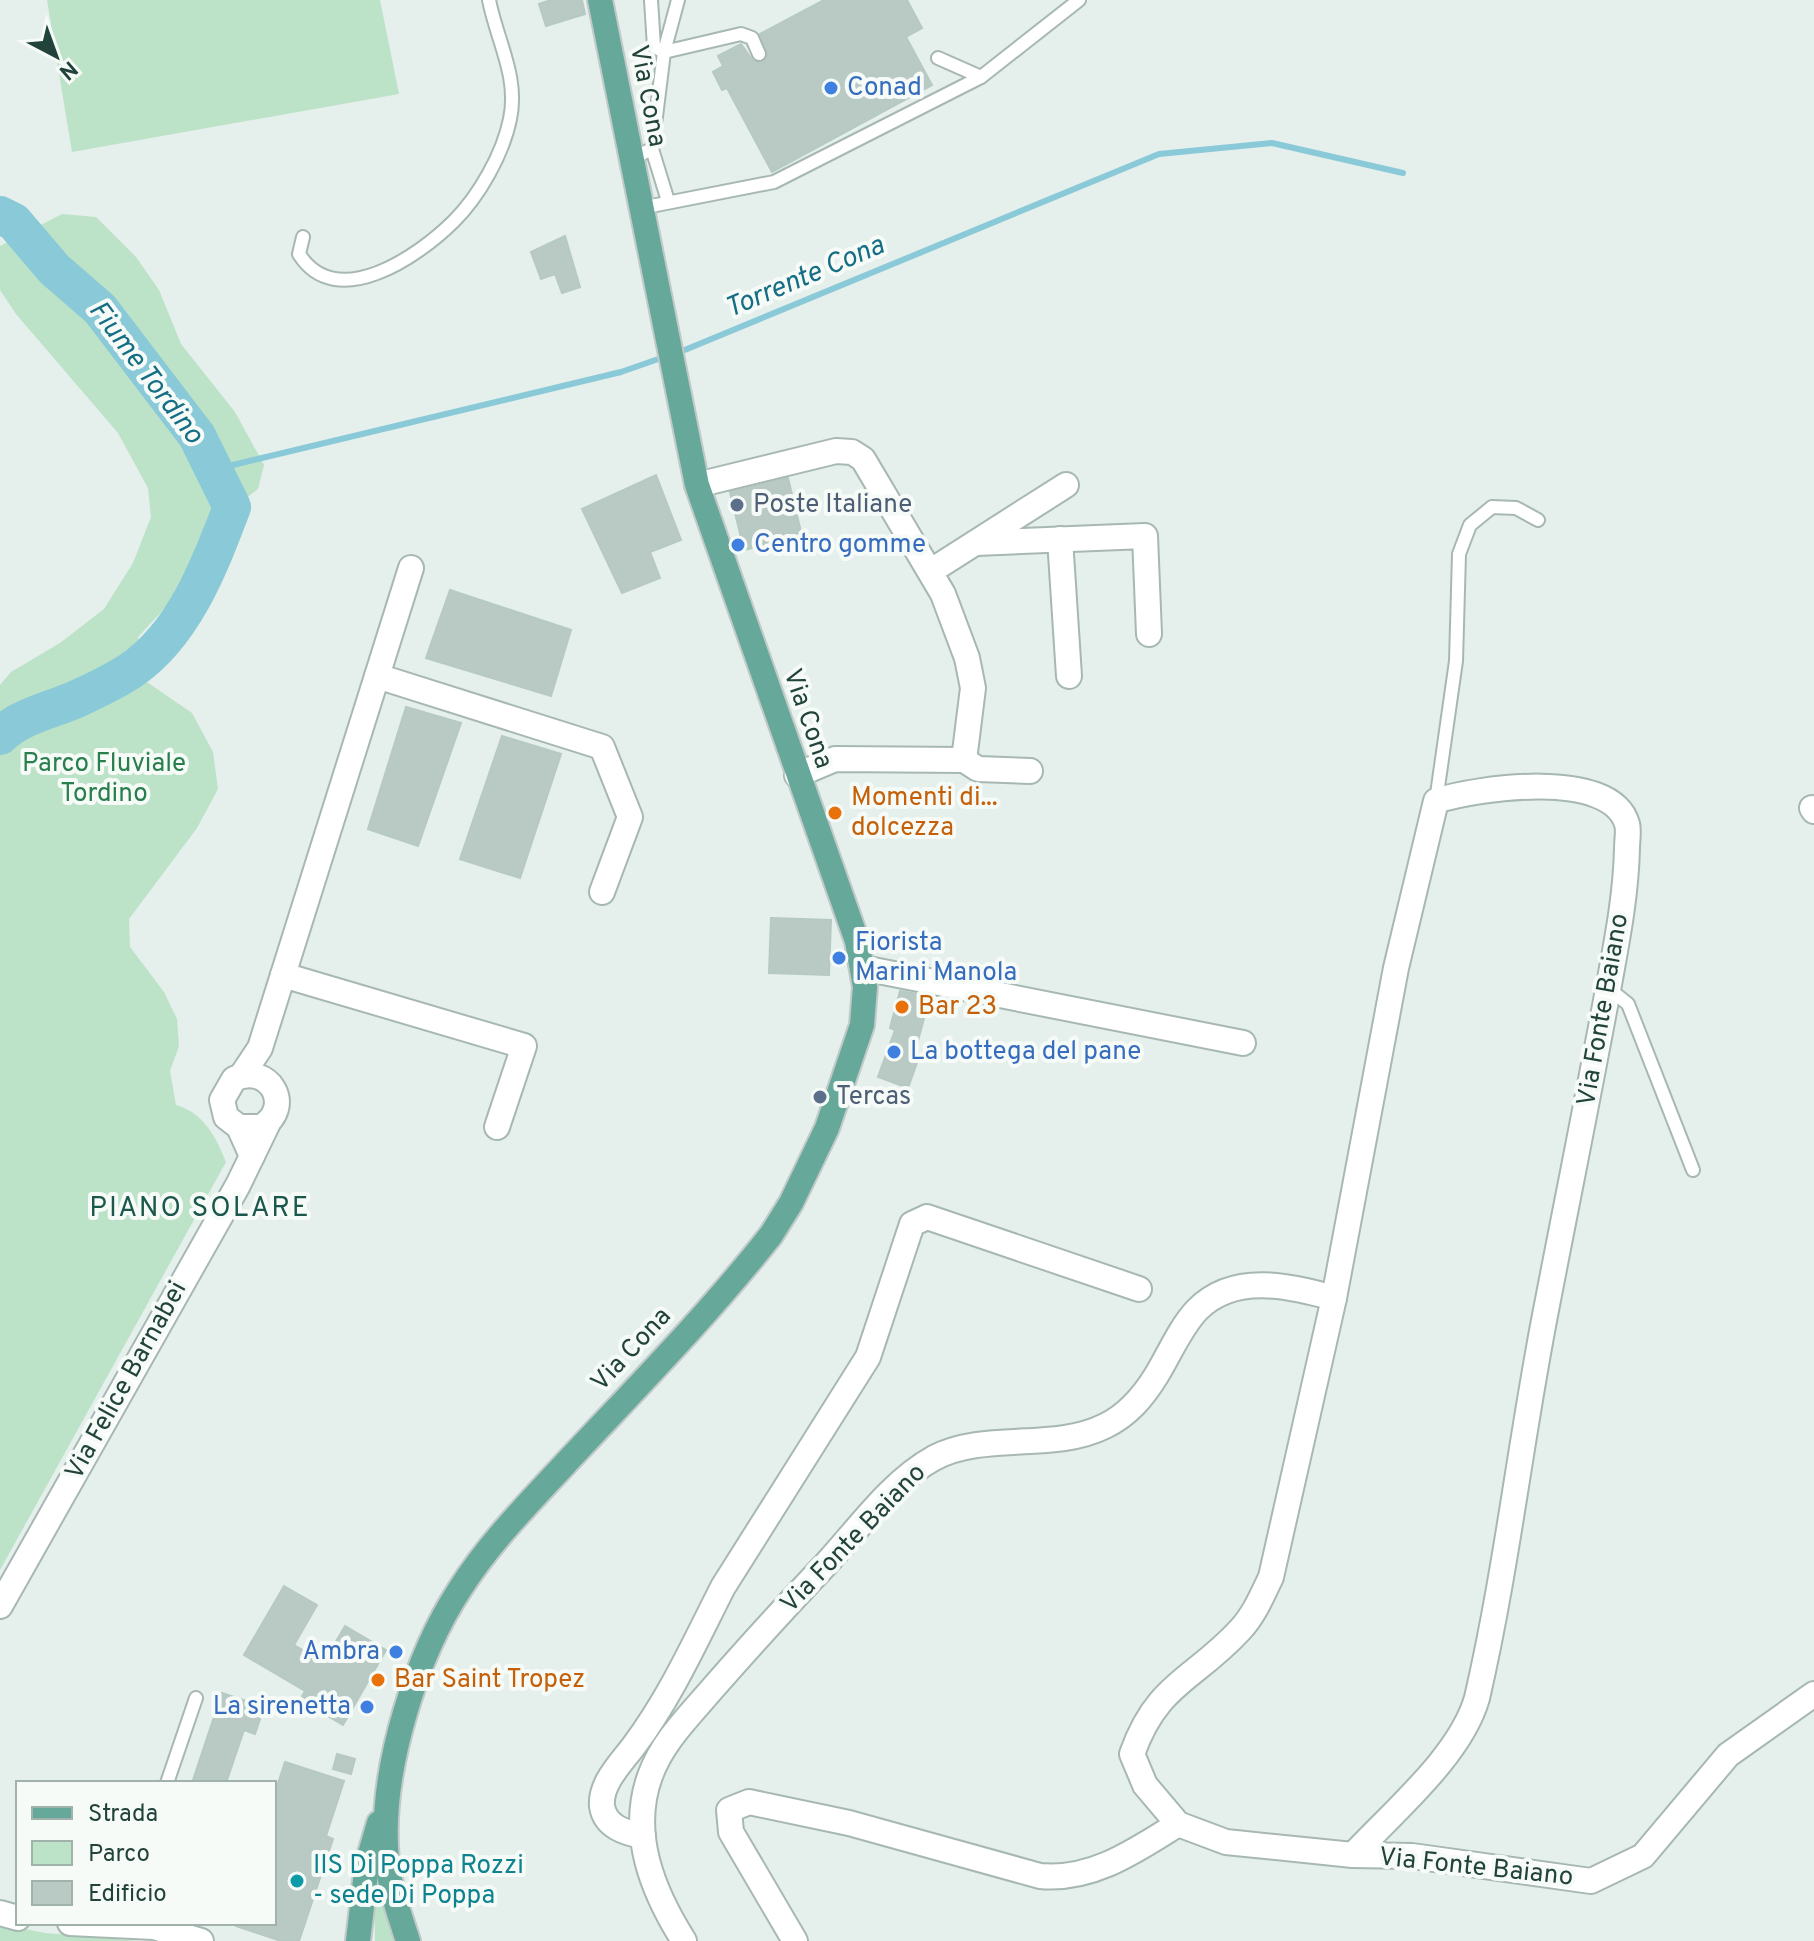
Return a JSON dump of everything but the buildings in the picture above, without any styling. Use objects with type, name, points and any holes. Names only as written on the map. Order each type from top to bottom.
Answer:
[{"type":"main road","name":"Via Cona","points":[[358,1941],[367,1864],[389,1795],[408,1707],[427,1652],[460,1588],[531,1501],[743,1269],[786,1211],[827,1128],[862,1025],[863,968],[695,477],[641,208],[641,154],[600,0]]},
{"type":"main road","name":"Via Cona","points":[[389,1795],[388,1868],[408,1941]]},
{"type":"street","points":[[695,477],[836,451],[852,452],[870,467],[901,527],[943,594],[971,677],[964,760]]},
{"type":"street","points":[[931,571],[1066,485]]},
{"type":"street","points":[[976,543],[1145,536],[1149,634]]},
{"type":"street","points":[[1060,539],[1069,676]]},
{"type":"street","points":[[252,1076],[411,568]]},
{"type":"street","points":[[377,676],[602,747],[630,817],[602,892]]},
{"type":"street","points":[[797,775],[835,759],[964,760],[978,769],[1030,771]]},
{"type":"street","name":"Via Fonte Baiano","points":[[1353,1855],[1458,1740],[1472,1717],[1490,1643],[1547,1305],[1565,1225],[1626,891],[1627,822],[1609,801],[1585,791],[1534,786],[1461,793],[1436,801],[1396,968],[1334,1298],[1271,1577],[1255,1611],[1240,1631],[1158,1701],[1143,1724],[1132,1754],[1145,1785],[1178,1824],[1226,1842],[1353,1855],[1412,1856],[1591,1881],[1643,1856],[1728,1755],[1814,1694]]},
{"type":"street","points":[[863,968],[1243,1043]]},
{"type":"street","points":[[283,975],[524,1046],[497,1127]]},
{"type":"street","points":[[239,1127],[254,1129],[268,1123],[277,1108],[275,1090],[252,1076]]},
{"type":"street","points":[[252,1076],[228,1085],[222,1100],[226,1117],[239,1127],[252,1156]]},
{"type":"street","name":"Via Felice Barnabei","points":[[0,1606],[268,1123]]},
{"type":"street","points":[[643,1836],[626,1833],[608,1820],[602,1809],[607,1783],[658,1711],[707,1624],[723,1587],[868,1357],[912,1224],[927,1217],[1139,1289]]},
{"type":"street","name":"Via Fonte Baiano","points":[[684,1941],[652,1882],[643,1836],[643,1807],[650,1775],[678,1729],[803,1589],[920,1467],[959,1449],[1051,1439],[1106,1426],[1143,1397],[1187,1323],[1198,1308],[1217,1295],[1242,1286],[1267,1284],[1334,1298]]},
{"type":"street","points":[[795,1941],[731,1832],[729,1810],[737,1804],[749,1802],[849,1823],[1040,1876],[1065,1878],[1090,1873],[1178,1824]]},
{"type":"street","points":[[131,1925],[154,1927],[201,1941]]},
{"type":"lane","points":[[303,237],[299,254],[309,270],[327,280],[350,281],[387,268],[422,249],[456,219],[491,169],[510,119],[512,76],[489,0]]},
{"type":"lane","points":[[651,0],[654,47],[664,52],[741,34],[752,38],[759,54]]},
{"type":"lane","points":[[668,201],[641,154],[678,0]]},
{"type":"lane","points":[[641,208],[774,182],[981,77],[1079,0]]},
{"type":"lane","points":[[938,58],[981,77]]},
{"type":"lane","points":[[1436,801],[1456,661],[1459,554],[1470,525],[1492,507],[1516,508],[1538,520]]},
{"type":"lane","points":[[1608,988],[1628,1004],[1693,1170]]},
{"type":"lane","points":[[168,1781],[196,1698]]},
{"type":"green space","points":[[47,0],[380,0],[399,94],[72,152]]},
{"type":"green space","name":"Parco Fluviale Tordino","points":[[62,214],[96,217],[136,257],[159,290],[181,344],[235,412],[264,465],[258,489],[208,527],[175,597],[138,637],[141,678],[192,713],[213,752],[218,789],[197,828],[129,919],[130,947],[164,992],[177,1019],[179,1046],[170,1071],[176,1105],[201,1120],[213,1135],[226,1162],[0,1570],[0,685],[11,672],[60,643],[104,609],[133,563],[151,517],[148,488],[118,433],[16,314],[0,290],[0,246]]},
{"type":"green space","points":[[373,1849],[397,1941],[375,1941]]},
{"type":"green space","points":[[0,1924],[45,1933],[139,1941],[0,1941]]},
{"type":"waterway","name":"Torrente Cona","points":[[675,354],[1159,154],[1272,143],[1403,173]]},
{"type":"waterway","name":"Fiume Tordino","points":[[0,215],[14,222],[54,269],[100,309],[197,436],[232,507],[193,597],[166,638],[149,656],[112,682],[28,718],[0,736]]},
{"type":"waterway","name":"Torrente Cona","points":[[216,469],[621,372],[664,357]]},
{"type":"place","name":"Conad","points":[[831,88]]},
{"type":"place","name":"Poste Italiane","points":[[737,505]]},
{"type":"place","name":"Centro gomme","points":[[738,545]]},
{"type":"place","name":"Momenti di... dolcezza","points":[[835,813]]},
{"type":"place","name":"Fiorista Marini Manola","points":[[839,958]]},
{"type":"place","name":"Bar 23","points":[[902,1007]]},
{"type":"place","name":"La bottega del pane","points":[[894,1052]]},
{"type":"place","name":"Tercas","points":[[820,1097]]},
{"type":"place","name":"Ambra","points":[[396,1652]]},
{"type":"place","name":"Bar Saint Tropez","points":[[378,1680]]},
{"type":"place","name":"La sirenetta","points":[[367,1707]]},
{"type":"place","name":"IIS Di Poppa Rozzi - sede Di Poppa","points":[[297,1881]]},
{"type":"district","name":"PIANO SOLARE","points":[[200,1209]]}]
